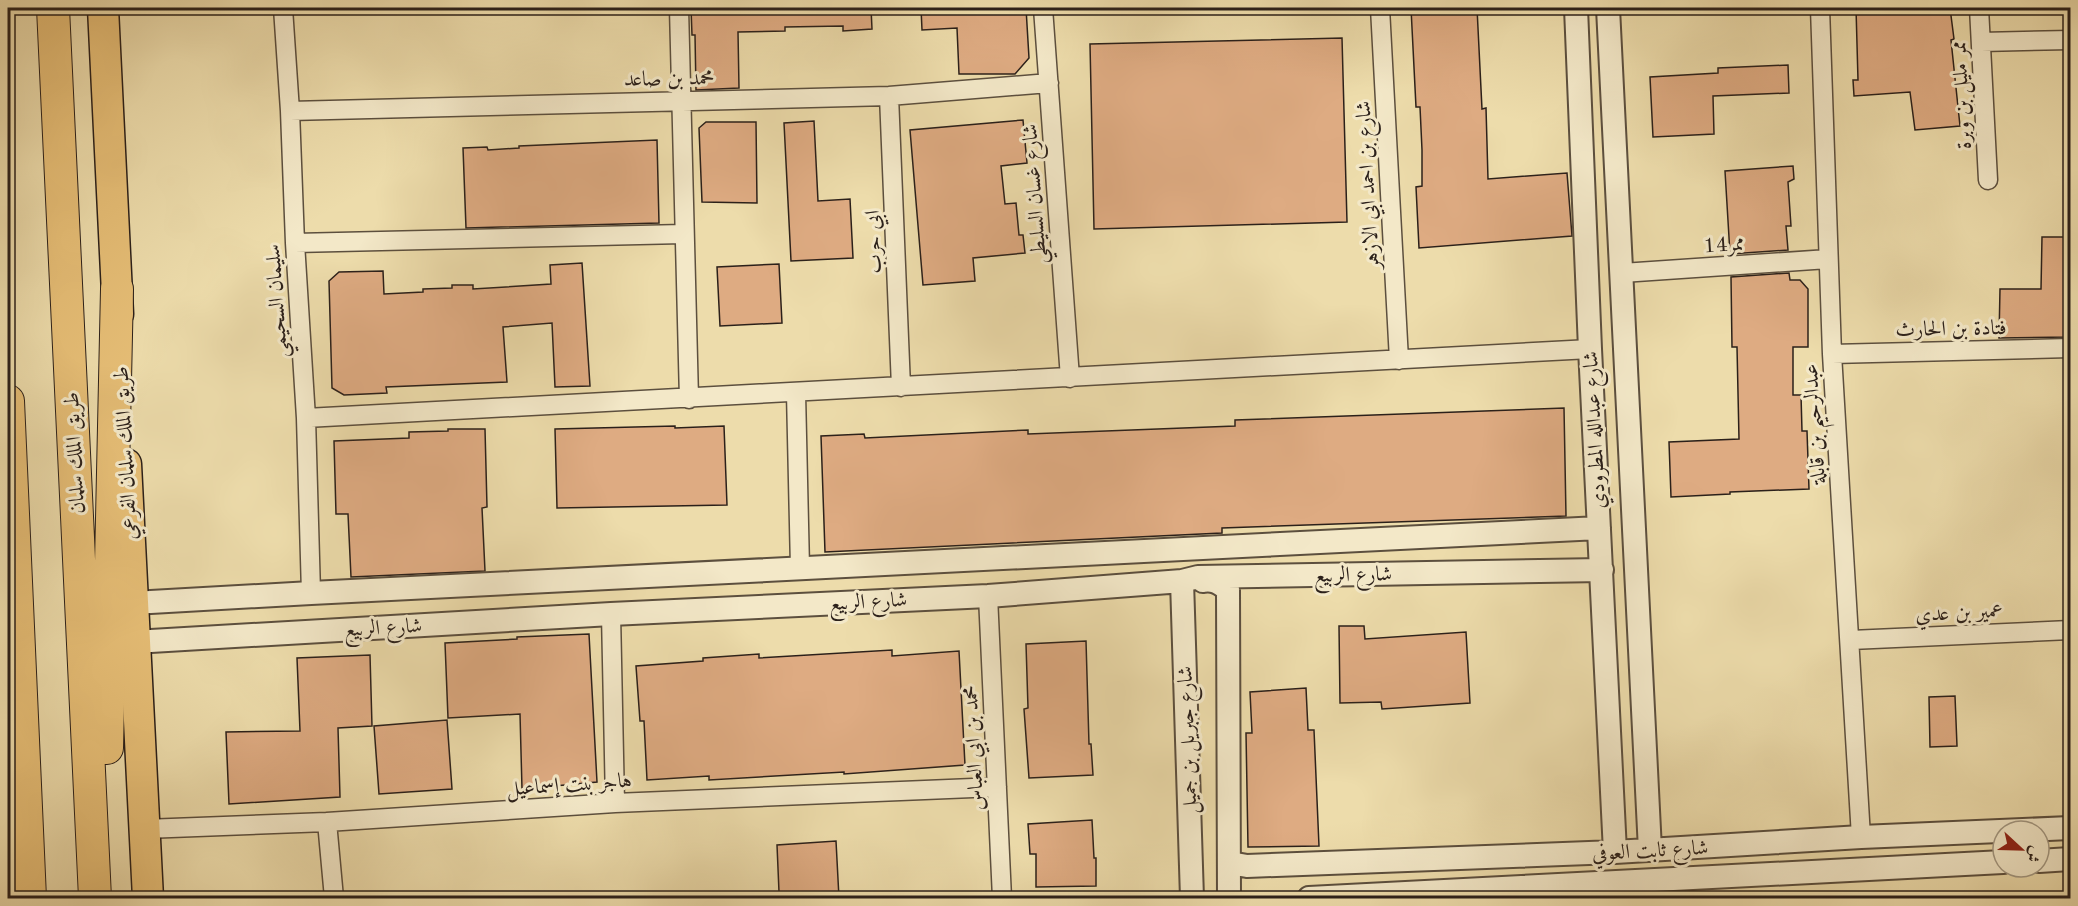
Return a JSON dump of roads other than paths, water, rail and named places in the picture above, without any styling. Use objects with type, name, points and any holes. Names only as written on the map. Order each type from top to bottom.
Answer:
[{"type":"highway","name":"طريق الملك سلمان","points":[[53,8],[95,898]]},
{"type":"highway","points":[[104,898],[117,289]]},
{"type":"highway","points":[[8,401],[30,898]]},
{"type":"main road","name":"طريق الملك سلمان الفرعي","points":[[102,8],[148,898]]},
{"type":"main road","points":[[8,778],[23,898]]},
{"type":"street","name":"سليمان السحيمي","points":[[284,8],[306,418],[311,593]]},
{"type":"street","points":[[679,8],[689,399]]},
{"type":"street","name":"شارع غسان السليطي","points":[[1043,8],[1070,378]]},
{"type":"street","name":"شارع بن احمد ابي الازهر","points":[[1380,8],[1399,360]]},
{"type":"street","name":"شارع عبدالله المطرودي","points":[[1576,8],[1590,350],[1616,852]]},
{"type":"street","name":"شارع عبدالله المطرودي","points":[[1608,8],[1650,850]]},
{"type":"street","name":"عبدالرحيم بن قابلة","points":[[1820,8],[1832,354],[1851,640],[1861,837]]},
{"type":"street","name":"ممر مليل بن وبرة","points":[[1979,8],[1988,180]]},
{"type":"street","points":[[1981,42],[2070,40]]},
{"type":"street","name":"محمد بن صاعد","points":[[290,111],[889,96],[1049,83]]},
{"type":"street","name":"ابي حرب","points":[[889,96],[902,387]]},
{"type":"street","points":[[295,243],[684,234]]},
{"type":"street","name":"ممر14","points":[[1622,273],[1828,259]]},
{"type":"street","name":"فتادة بن الحارث","points":[[1832,354],[2070,348]]},
{"type":"street","points":[[306,418],[1590,350]]},
{"type":"street","points":[[796,393],[800,568]]},
{"type":"street","name":"شارع الربيع","points":[[133,603],[1599,528]]},
{"type":"street","name":"شارع الربيع","points":[[134,642],[610,614],[1182,587],[1198,576],[1602,570]]},
{"type":"street","name":"شارع جبريل بن جميل","points":[[1192,898],[1182,587],[1208,580],[1220,583],[1228,590],[1239,864],[1229,898]]},
{"type":"street","name":"محمد بن ابي العباس","points":[[988,596],[1002,898]]},
{"type":"street","points":[[610,614],[615,803]]},
{"type":"street","name":"عمير بن عدي","points":[[1851,640],[2070,630]]},
{"type":"street","name":"هاجر بنت إسماعيل","points":[[145,830],[327,822],[615,803],[997,787]]},
{"type":"street","points":[[327,822],[334,898]]},
{"type":"street","name":"شارع ثابت العوفي","points":[[1239,864],[1616,852],[1861,837],[2070,828]]},
{"type":"street","points":[[2051,860],[2070,859]]},
{"type":"street","name":"شارع ثابت العوفي","points":[[1309,898],[1991,863]]},
{"type":"street","points":[[1239,864],[1234,879],[1235,894],[1244,898]]}]
